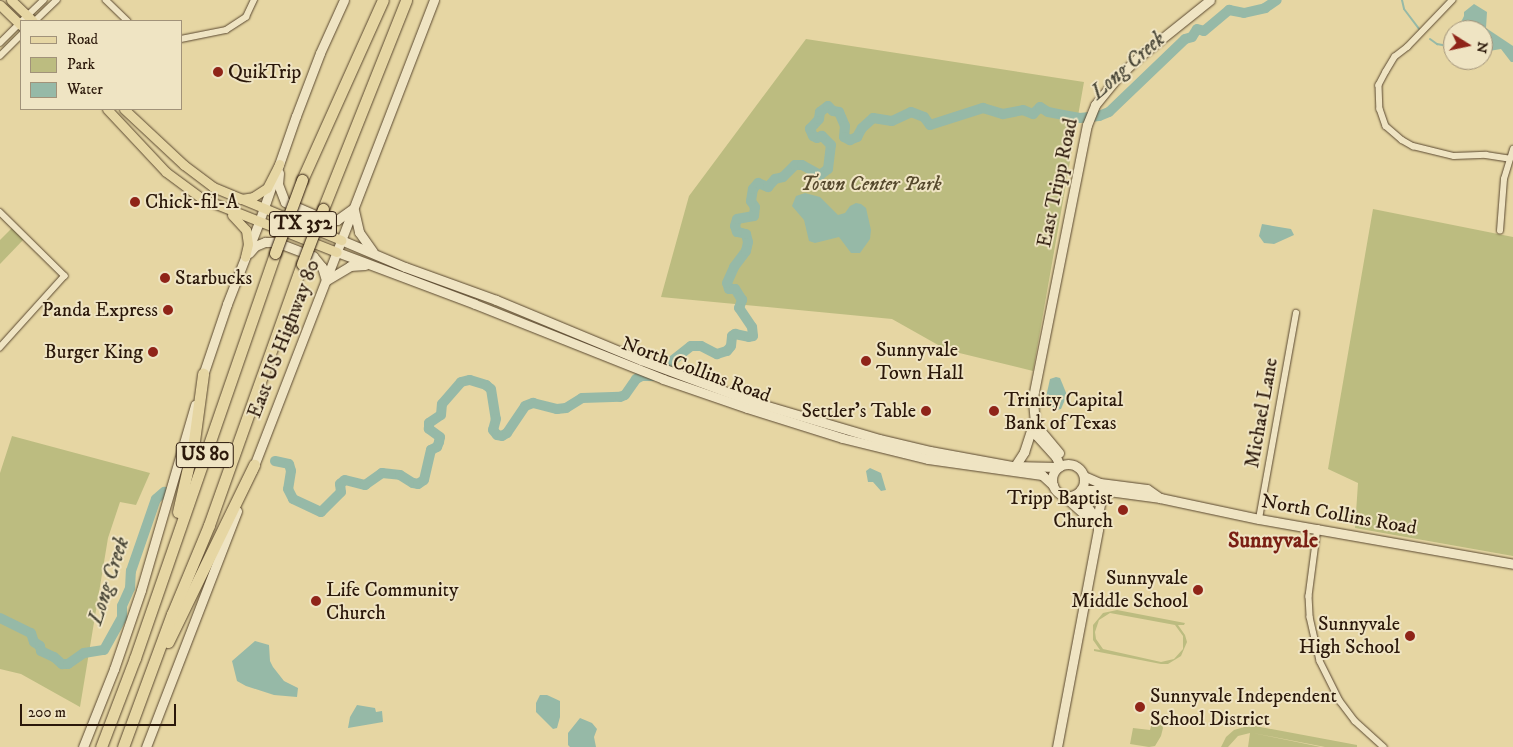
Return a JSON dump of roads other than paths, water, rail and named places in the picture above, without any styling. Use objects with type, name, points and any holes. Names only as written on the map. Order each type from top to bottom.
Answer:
[{"type":"highway","name":"US 80","points":[[101,747],[135,658],[302,180],[383,0]]},
{"type":"highway","name":"US 80","points":[[123,747],[209,525],[302,264],[406,0]]},
{"type":"highway","points":[[135,658],[188,472],[204,374]]},
{"type":"highway","points":[[154,665],[172,635],[254,465]]},
{"type":"main road","points":[[11,0],[25,20]]},
{"type":"main road","points":[[0,5],[24,20]]},
{"type":"main road","name":"TX 352","points":[[108,110],[166,172],[201,198],[221,208],[337,252]]},
{"type":"main road","name":"TX 352","points":[[125,110],[184,165],[213,187],[341,240]]},
{"type":"main road","points":[[127,129],[136,121]]},
{"type":"main road","points":[[241,199],[253,197],[267,188],[279,164]]},
{"type":"main road","points":[[221,208],[237,218],[246,230],[248,244],[245,257]]},
{"type":"street","points":[[27,20],[44,0]]},
{"type":"street","points":[[27,20],[57,0]]},
{"type":"street","points":[[106,0],[127,20]]},
{"type":"street","points":[[182,39],[226,30],[246,17],[254,0]]},
{"type":"street","points":[[83,747],[114,669],[141,590],[204,374],[320,53],[344,0]]},
{"type":"street","name":"East US Highway 80","points":[[146,747],[434,0]]},
{"type":"street","name":"East Tripp Road","points":[[1059,466],[1056,458],[1039,441],[1034,423],[1033,397],[1086,125],[1095,105],[1107,89],[1139,57],[1210,0]]},
{"type":"street","points":[[1453,0],[1408,47],[1395,57],[1379,86],[1380,109],[1386,126],[1402,140],[1414,146],[1454,156],[1486,155],[1510,159]]},
{"type":"street","points":[[0,43],[20,26]]},
{"type":"street","points":[[0,56],[20,36]]},
{"type":"street","points":[[1500,231],[1504,179],[1513,149]]},
{"type":"street","points":[[279,164],[278,184],[285,202],[328,220],[337,220],[354,207],[359,232],[374,253]]},
{"type":"street","points":[[0,212],[65,276],[0,348]]},
{"type":"street","name":"North Collins Road","points":[[341,240],[682,376],[691,384]]},
{"type":"street","points":[[245,257],[255,246],[265,242],[276,242],[313,256],[322,267],[326,280],[350,266],[372,266]]},
{"type":"street","name":"North Collins Road","points":[[337,252],[663,378],[691,384],[802,421],[842,438],[1037,474],[1046,478],[1052,485]]},
{"type":"street","name":"Michael Lane","points":[[1259,519],[1296,314]]},
{"type":"street","points":[[535,328],[539,318]]},
{"type":"street","points":[[1015,466],[1024,451],[1034,423],[1071,464],[1079,468],[1084,476],[1081,490],[1086,505],[1097,520]]},
{"type":"street","name":"North Collins Road","points":[[963,461],[1015,466],[1059,466]]},
{"type":"street","points":[[1071,464],[1059,466],[1053,475],[1052,485],[1087,515],[1095,528],[1097,541]]},
{"type":"street","name":"North Collins Road","points":[[1084,476],[1100,483],[1147,489],[1160,498]]},
{"type":"street","points":[[1063,496],[1073,496],[1081,490]]},
{"type":"street","name":"North Collins Road","points":[[1081,490],[1108,491],[1160,498],[1259,519],[1513,564]]},
{"type":"street","points":[[1058,747],[1097,541],[1097,520],[1102,499],[1108,491]]},
{"type":"street","points":[[1318,528],[1310,576],[1310,618],[1320,661],[1340,701],[1355,721],[1384,747]]},
{"type":"water","points":[[1474,4],[1487,12],[1486,20],[1462,20],[1464,12]]},
{"type":"water","points":[[1493,33],[1513,46],[1513,62],[1501,49],[1493,50]]},
{"type":"water","points":[[805,193],[820,197],[838,215],[845,213],[850,206],[856,203],[866,208],[871,230],[870,239],[860,253],[851,253],[839,237],[815,243],[809,241],[804,220],[792,206],[796,196]]},
{"type":"water","points":[[1262,224],[1291,229],[1294,235],[1274,244],[1264,243],[1259,236]]},
{"type":"water","points":[[1060,378],[1067,395],[1061,409],[1057,410],[1051,406],[1046,397],[1050,379]]},
{"type":"water","points":[[870,468],[881,473],[886,490],[881,491],[873,482],[868,482],[866,471]]},
{"type":"water","points":[[255,641],[269,645],[270,661],[273,667],[284,681],[298,688],[297,697],[274,695],[237,681],[232,661]]},
{"type":"water","points":[[540,695],[547,695],[560,701],[560,717],[557,728],[553,729],[536,712],[536,703]]},
{"type":"water","points":[[357,705],[375,708],[376,712],[382,711],[383,722],[348,728],[350,717]]},
{"type":"water","points":[[580,718],[592,723],[597,729],[594,737],[596,747],[570,747],[568,745],[568,733]]},
{"type":"waterway","name":"Long Creek","points":[[275,461],[289,464],[291,471],[288,489],[293,499],[321,512],[341,492],[340,484],[345,480],[365,485],[382,473],[400,475],[418,484],[424,480],[431,450],[437,447],[440,437],[429,429],[429,423],[441,415],[442,404],[461,382],[470,380],[486,385],[491,389],[496,419],[493,430],[497,435],[502,436],[507,433],[525,406],[533,403],[557,409],[566,408],[582,398],[620,397],[625,395],[636,379],[642,376],[653,376],[691,346],[701,346],[717,354],[727,351],[731,346],[732,336],[735,334],[753,336],[752,327],[739,308],[742,300],[735,289],[729,289],[727,283],[734,267],[746,251],[748,242],[746,234],[737,232],[735,226],[737,219],[754,216],[755,207],[751,201],[753,189],[758,183],[768,187],[775,179],[783,177],[795,165],[802,165],[820,175],[828,169],[831,145],[822,136],[817,138],[813,136],[810,129],[819,119],[820,112],[828,106],[833,111],[839,112],[845,126],[844,137],[850,140],[857,137],[862,128],[873,118],[892,121],[911,112],[924,117],[930,125],[983,108],[1003,114],[1023,110],[1033,114],[1040,107],[1048,112],[1080,118],[1099,116],[1109,112],[1185,39],[1192,37],[1197,29],[1204,31],[1229,10],[1244,13],[1265,8],[1277,0]]},
{"type":"waterway","points":[[1402,0],[1404,9],[1419,29]]},
{"type":"waterway","points":[[1430,39],[1437,44],[1443,45]]},
{"type":"waterway","name":"Long Creek","points":[[0,618],[31,633],[34,642],[40,646],[41,651],[54,657],[62,664],[68,664],[84,653],[104,650],[122,617],[122,606],[130,588],[131,571],[156,499],[164,492]]},
{"type":"place","name":"QuikTrip","points":[[218,72]]},
{"type":"place","name":"Chick-fil-A","points":[[135,202]]},
{"type":"place","name":"Starbucks","points":[[165,278]]},
{"type":"place","name":"Panda Express","points":[[168,310]]},
{"type":"place","name":"Burger King","points":[[153,352]]},
{"type":"place","name":"Sunnyvale Town Hall","points":[[866,361]]},
{"type":"place","name":"Settler's Table","points":[[926,411]]},
{"type":"place","name":"Trinity Capital Bank of Texas","points":[[994,411]]},
{"type":"place","name":"Tripp Baptist Church","points":[[1123,510]]},
{"type":"place","name":"Sunnyvale Middle School","points":[[1198,590]]},
{"type":"place","name":"Life Community Church","points":[[316,601]]},
{"type":"place","name":"Sunnyvale High School","points":[[1410,636]]},
{"type":"place","name":"Sunnyvale Independent School District","points":[[1140,707]]},
{"type":"district","name":"Sunnyvale","points":[[1273,541]]},
{"type":"park label","name":"Town Center Park","points":[[871,184]]}]
